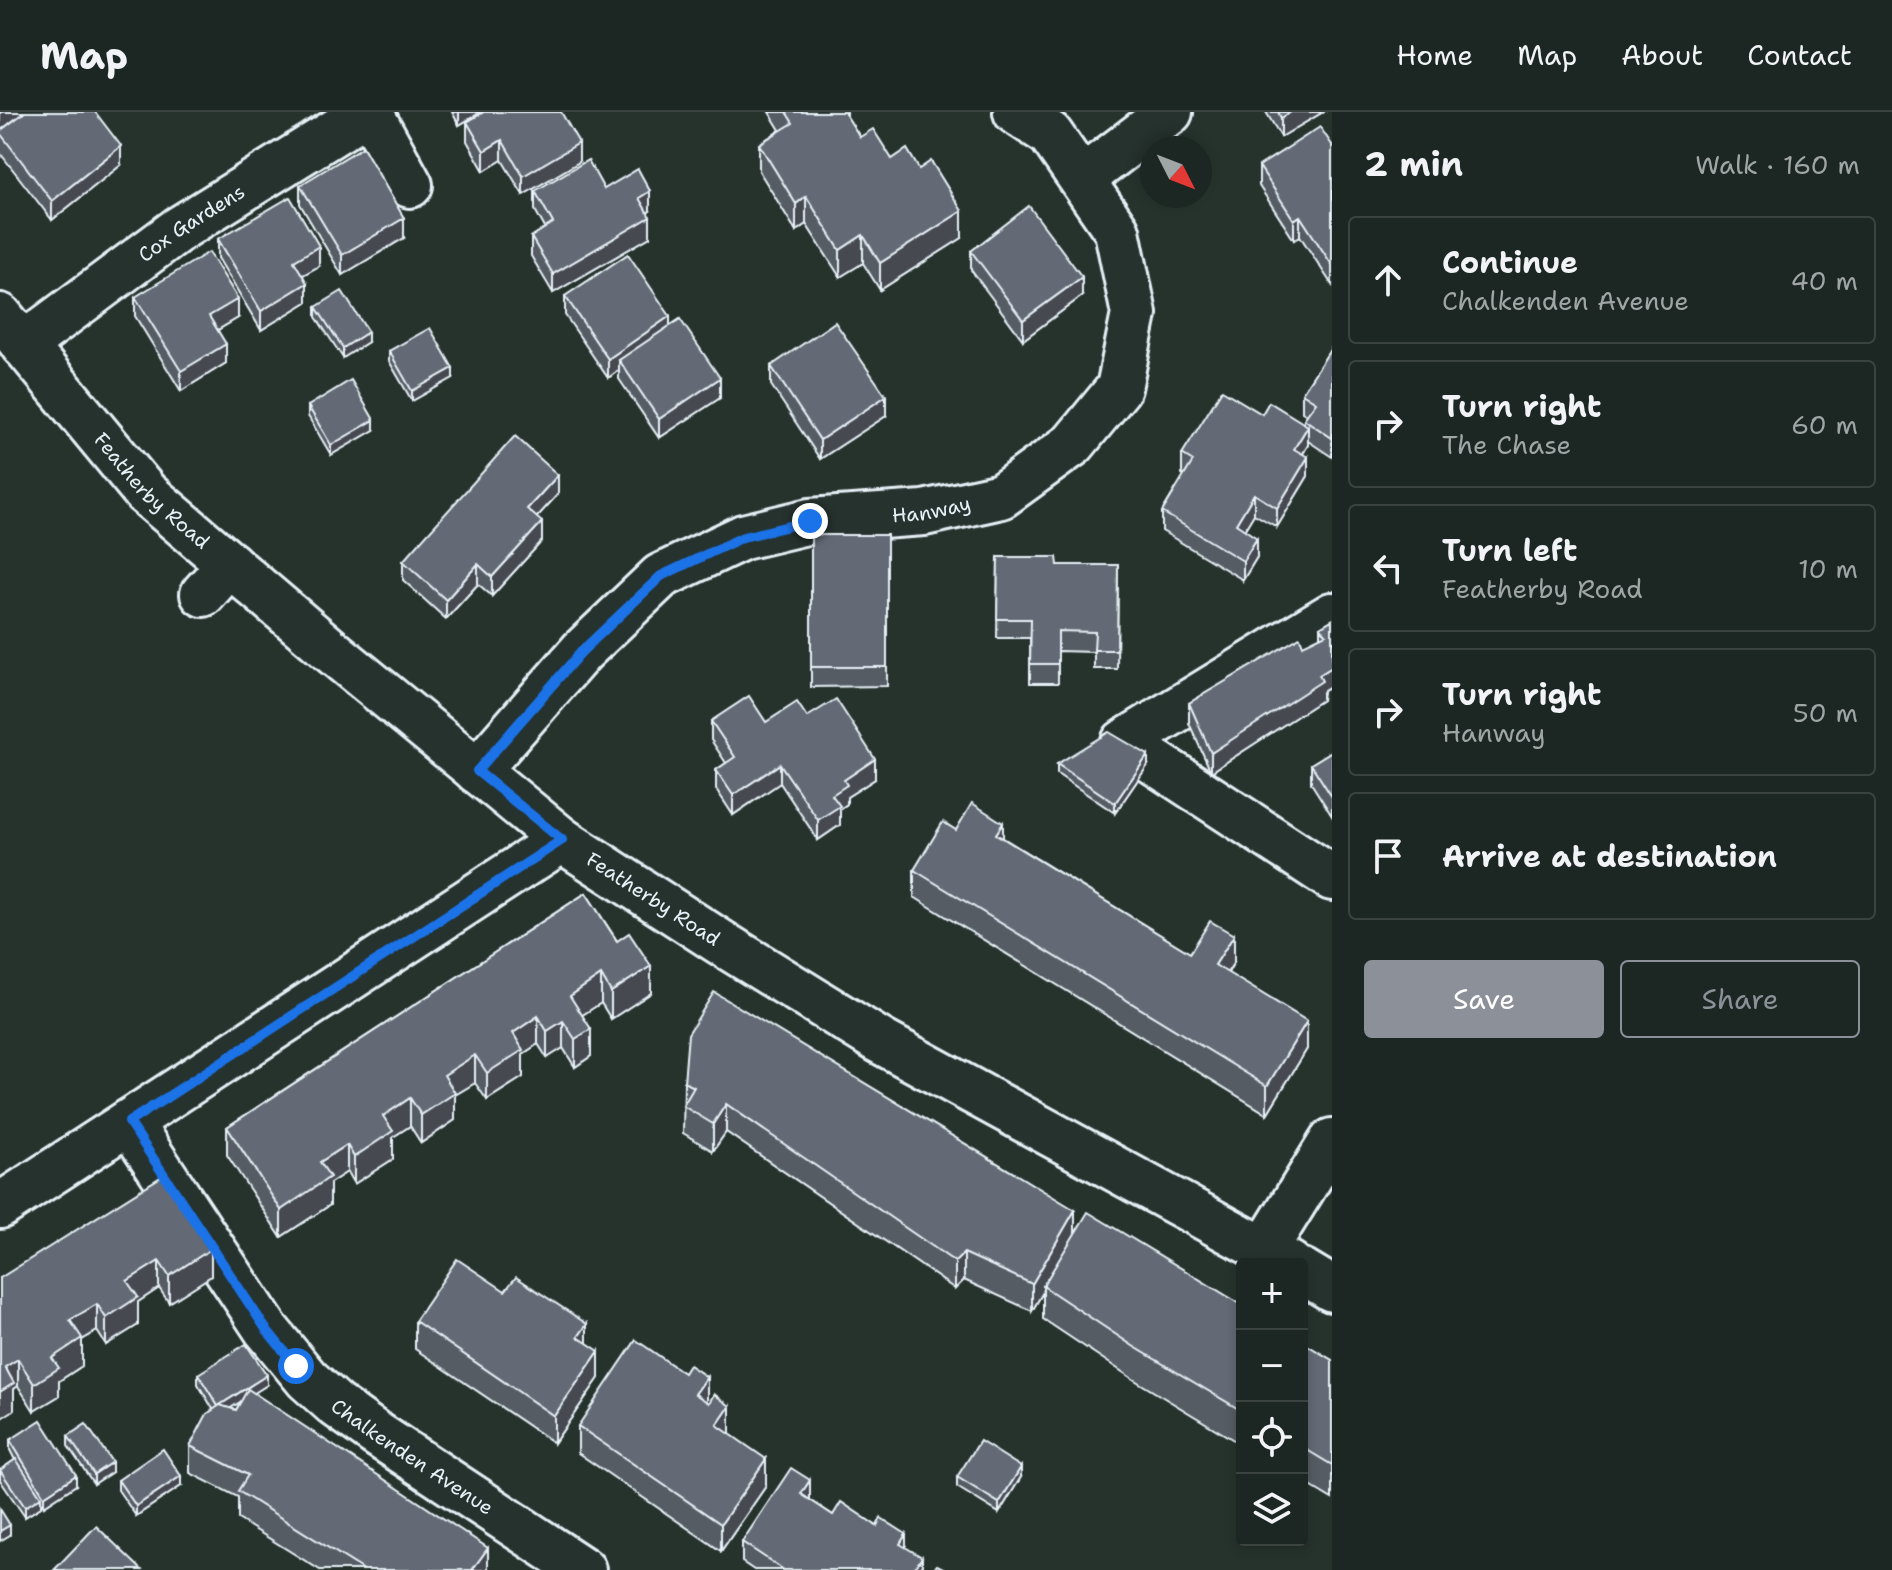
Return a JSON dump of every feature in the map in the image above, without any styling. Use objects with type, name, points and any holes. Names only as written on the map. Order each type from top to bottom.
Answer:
[{"type":"street","points":[[369,112],[410,185]]},
{"type":"street","name":"Cox Gardens","points":[[12,331],[369,112]]},
{"type":"street","name":"Hanway","points":[[477,771],[582,651],[661,576],[743,537],[810,521],[924,513],[1001,496],[1073,444],[1119,388],[1134,314],[1117,231],[1050,134],[1016,112]]},
{"type":"street","points":[[1082,179],[1170,112]]},
{"type":"street","name":"Featherby Road","points":[[12,331],[216,579],[477,771],[562,840],[880,1041],[1277,1256]]},
{"type":"street","points":[[1332,615],[1124,742],[1332,878]]},
{"type":"street","points":[[0,1206],[562,840]]},
{"type":"street","name":"Chalkenden Avenue","points":[[129,1122],[266,1329],[307,1379],[365,1427],[583,1570]]},
{"type":"street","points":[[1277,1256],[1332,1141]]},
{"type":"street","points":[[1308,1275],[1332,1289]]},
{"type":"building","points":[[25,112],[95,112],[121,146],[52,201],[0,133]]},
{"type":"building","points":[[484,112],[561,112],[579,143],[523,176],[502,140],[484,151],[467,122]]},
{"type":"building","points":[[786,112],[844,112],[860,137],[873,129],[892,159],[907,149],[919,169],[931,161],[962,211],[880,263],[863,235],[840,250],[806,196],[796,204],[759,144],[793,123]]},
{"type":"building","points":[[1320,127],[1332,145],[1332,265],[1300,216],[1294,220],[1259,166]]},
{"type":"building","points":[[363,147],[404,218],[342,255],[300,185]]},
{"type":"building","points":[[588,160],[604,189],[638,169],[650,191],[639,198],[650,217],[553,274],[531,237],[553,223],[535,191]]},
{"type":"building","points":[[290,197],[319,246],[294,261],[307,283],[261,311],[218,239]]},
{"type":"building","points":[[1029,206],[1082,277],[1023,320],[971,251]]},
{"type":"building","points":[[209,252],[238,299],[209,316],[226,344],[181,371],[135,297]]},
{"type":"building","points":[[628,254],[670,316],[608,359],[565,296]]},
{"type":"building","points":[[342,291],[368,332],[343,348],[316,307]]},
{"type":"building","points":[[680,319],[720,378],[659,419],[619,360]]},
{"type":"building","points":[[835,322],[886,396],[820,440],[771,366]]},
{"type":"building","points":[[430,328],[453,368],[412,391],[389,351]]},
{"type":"building","points":[[1332,347],[1332,438],[1304,419],[1316,402],[1302,393]]},
{"type":"building","points":[[351,380],[374,420],[331,445],[308,406]]},
{"type":"building","points":[[1222,390],[1262,414],[1269,402],[1308,426],[1294,449],[1308,457],[1277,508],[1254,494],[1236,524],[1257,538],[1243,561],[1162,512],[1193,461],[1182,454]]},
{"type":"building","points":[[515,436],[558,475],[527,509],[542,522],[492,577],[478,564],[446,600],[403,561]]},
{"type":"building","points":[[811,535],[887,535],[887,667],[811,667]]},
{"type":"building","points":[[998,557],[1057,557],[1058,565],[1118,565],[1117,650],[1094,650],[1095,632],[1058,631],[1058,664],[1030,664],[1031,619],[997,619]]},
{"type":"building","points":[[1332,620],[1332,667],[1319,675],[1322,681],[1211,753],[1189,703],[1300,637],[1303,645],[1326,634],[1320,627]]},
{"type":"building","points":[[749,696],[766,722],[797,702],[807,717],[836,699],[875,759],[844,780],[847,785],[832,795],[840,806],[818,820],[780,764],[733,795],[716,770],[735,757],[711,721]]},
{"type":"building","points":[[1109,732],[1148,755],[1115,803],[1057,764]]},
{"type":"building","points":[[1332,751],[1332,797],[1311,764]]},
{"type":"building","points":[[972,803],[1003,823],[996,834],[1190,953],[1210,921],[1234,935],[1215,965],[1307,1021],[1267,1086],[914,870],[943,822],[956,830]]},
{"type":"building","points":[[586,893],[617,941],[629,933],[651,966],[611,992],[601,975],[570,996],[591,1029],[575,1039],[563,1021],[547,1031],[538,1016],[513,1033],[523,1050],[487,1073],[475,1055],[444,1075],[455,1093],[421,1115],[410,1098],[383,1116],[393,1131],[354,1157],[347,1145],[320,1162],[330,1177],[281,1210],[227,1127]]},
{"type":"building","points":[[714,992],[1075,1210],[1032,1284],[964,1253],[955,1262],[726,1104],[713,1124],[683,1106],[694,1087],[684,1082],[688,1034]]},
{"type":"building","points":[[164,1175],[211,1249],[169,1276],[159,1261],[127,1281],[138,1297],[106,1318],[97,1304],[70,1320],[82,1338],[52,1358],[59,1368],[34,1384],[18,1359],[5,1367],[14,1383],[0,1392],[0,1278]]},
{"type":"building","points":[[1088,1212],[1236,1301],[1236,1407],[1133,1346],[1043,1286]]},
{"type":"building","points":[[457,1259],[505,1291],[516,1277],[587,1324],[578,1337],[599,1351],[554,1416],[415,1321]]},
{"type":"building","points":[[636,1340],[684,1373],[689,1365],[707,1377],[695,1394],[709,1403],[714,1394],[730,1406],[717,1425],[766,1459],[721,1524],[578,1426]]},
{"type":"building","points":[[246,1344],[267,1375],[218,1406],[198,1374]]},
{"type":"building","points":[[1308,1346],[1332,1360],[1332,1465],[1308,1451]]},
{"type":"building","points":[[248,1389],[488,1548],[472,1570],[364,1570],[238,1491],[248,1475],[190,1446],[207,1414],[220,1405],[236,1410]]},
{"type":"building","points":[[41,1420],[76,1475],[44,1496],[10,1440]]},
{"type":"building","points":[[86,1424],[112,1462],[94,1474],[68,1436]]},
{"type":"building","points":[[980,1441],[1021,1467],[999,1503],[957,1477]]},
{"type":"building","points":[[163,1449],[181,1476],[136,1506],[118,1480]]},
{"type":"building","points":[[16,1459],[41,1497],[25,1507],[0,1470]]},
{"type":"building","points":[[791,1468],[810,1480],[801,1494],[833,1515],[841,1502],[877,1526],[881,1518],[906,1534],[900,1544],[922,1557],[913,1570],[784,1570],[742,1542]]},
{"type":"building","points":[[0,1509],[10,1525],[0,1531]]},
{"type":"building","points":[[96,1526],[142,1570],[54,1570]]},
{"type":"route","points":[[296,1366],[266,1329],[129,1122],[562,840],[477,771],[582,651],[661,576],[743,537],[810,521]]}]
